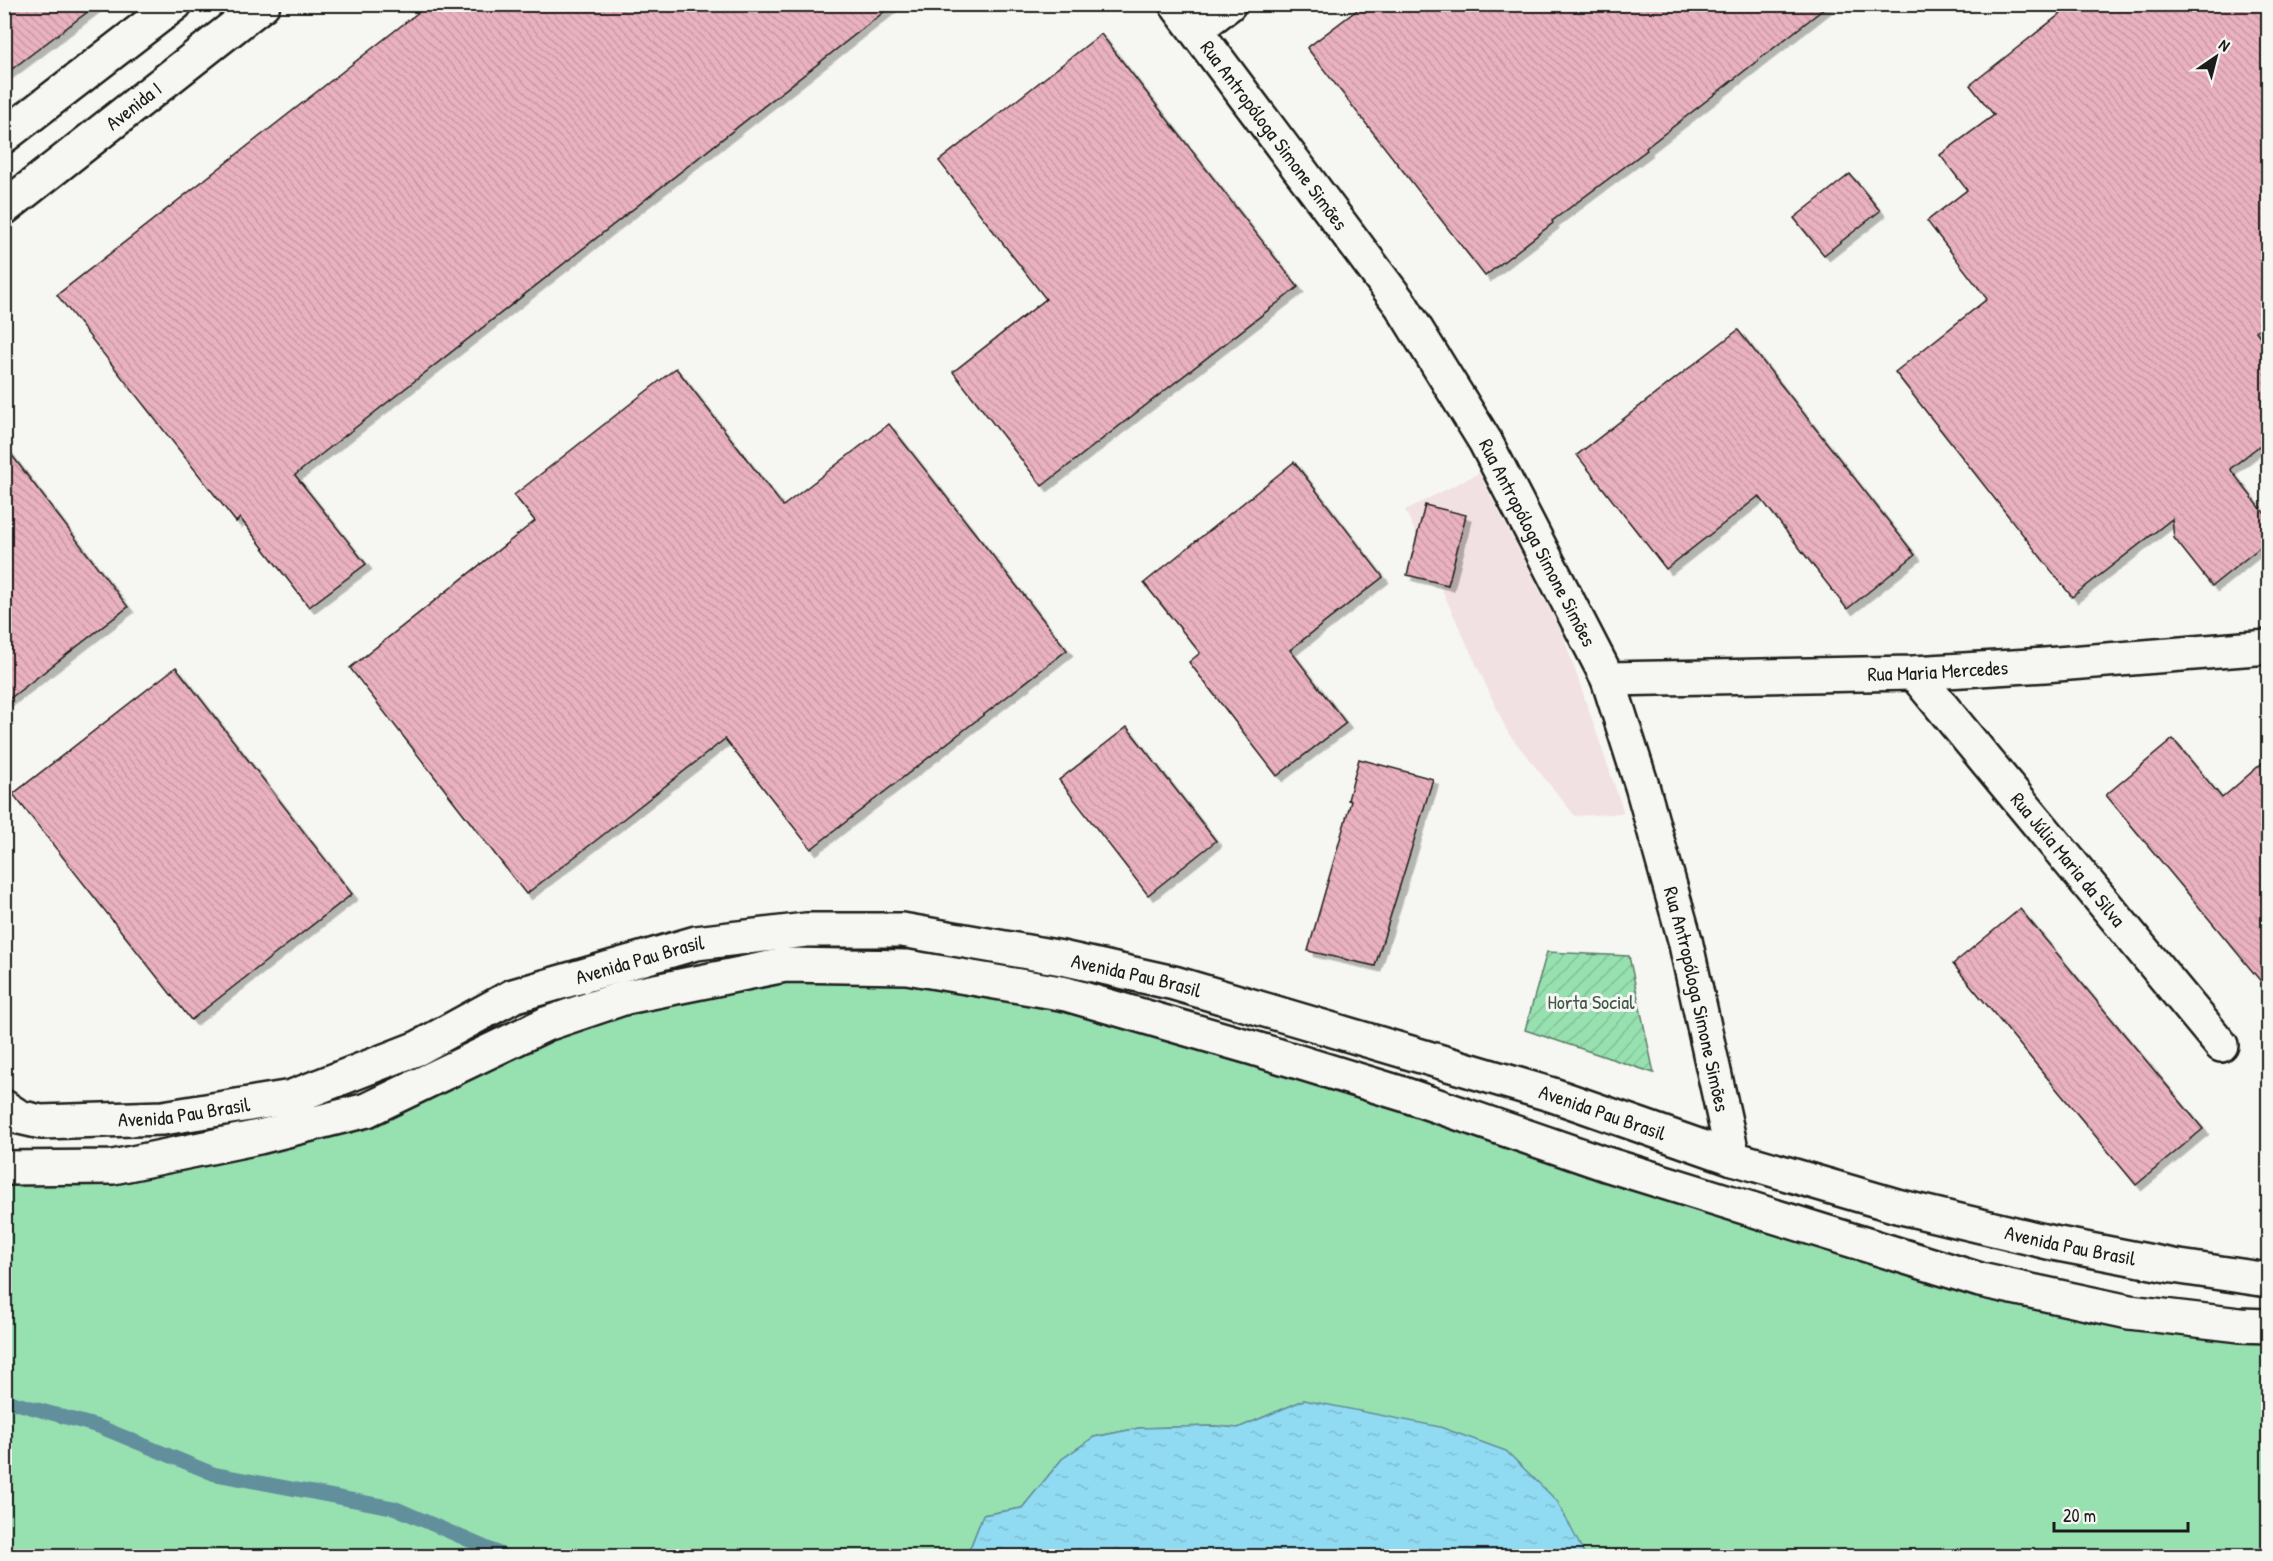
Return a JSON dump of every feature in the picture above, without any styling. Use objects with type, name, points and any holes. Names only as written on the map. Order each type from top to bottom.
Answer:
[{"type":"street","points":[[4,136],[175,4]]},
{"type":"street","name":"Avenida I","points":[[4,208],[263,4]]},
{"type":"street","name":"Rua Antropóloga Simone Simões","points":[[1176,4],[1401,305],[1485,441],[1608,679],[1642,786],[1685,940],[1733,1158]]},
{"type":"street","points":[[1196,29],[1229,4]]},
{"type":"street","name":"Rua Maria Mercedes","points":[[1608,679],[1914,673],[2045,666],[2268,646]]},
{"type":"street","name":"Rua Júlia Maria da Silva","points":[[1914,673],[2221,1045]]},
{"type":"street","name":"Avenida Pau Brasil","points":[[4,1107],[19,1117],[41,1122],[152,1118],[292,1097],[418,1048],[513,996],[685,947],[806,930],[902,930],[1062,958],[1174,983],[1553,1095],[1733,1158],[1897,1206],[2048,1242],[2173,1266],[2268,1280]]},
{"type":"street","points":[[4,1167],[113,1167],[259,1137],[366,1110],[546,1024],[626,997],[785,965],[908,967],[1066,994],[1242,1045],[1403,1094],[1606,1164],[1980,1280],[2129,1312],[2240,1325],[2268,1326]]},
{"type":"shaded area","points":[[1479,473],[1563,635],[1624,813],[1575,816],[1508,733],[1405,510]]},
{"type":"green space","name":"Horta Social","points":[[1547,952],[1629,956],[1654,1073],[1525,1030]]},
{"type":"green space","points":[[785,965],[1066,994],[1979,1280],[2268,1326],[2268,1556],[1588,1556],[1304,1400],[1238,1428],[1215,1426],[1139,1428],[1094,1437],[1062,1459],[1022,1508],[983,1515],[967,1556],[5,1556],[5,1168],[259,1137],[546,1024]]},
{"type":"water","points":[[1304,1400],[1440,1427],[1506,1451],[1557,1501],[1585,1555],[1588,1556],[967,1556],[983,1515],[1022,1508],[1062,1459],[1094,1437],[1139,1428],[1215,1426],[1238,1428]]},
{"type":"building","points":[[4,4],[98,4],[4,75]]},
{"type":"building","points":[[429,4],[894,4],[295,475],[366,564],[309,607],[240,518],[236,522],[57,295]]},
{"type":"building","points":[[1365,4],[1830,4],[1485,276],[1307,48]]},
{"type":"building","points":[[2073,4],[2268,4],[2268,321],[2256,331],[2268,347],[2268,439],[2230,469],[2268,518],[2268,541],[2212,586],[2174,538],[2172,519],[2072,597],[1895,372],[1987,299],[1927,221],[1967,190],[1940,155],[1994,115],[1970,85]]},
{"type":"building","points":[[1101,34],[1298,287],[1042,486],[953,372],[1046,299],[939,161]]},
{"type":"building","points":[[1850,174],[1880,211],[1824,255],[1794,218]]},
{"type":"building","points":[[1738,330],[1915,555],[1847,609],[1759,496],[1666,569],[1577,455]]},
{"type":"building","points":[[676,368],[783,506],[889,424],[1067,650],[811,849],[725,739],[526,894],[350,668],[535,521],[514,495]]},
{"type":"building","points":[[4,445],[128,607],[4,703]]},
{"type":"building","points":[[1294,462],[1383,577],[1290,650],[1346,723],[1277,776],[1189,662],[1200,653],[1144,583]]},
{"type":"building","points":[[1425,505],[1466,515],[1448,585],[1407,575]]},
{"type":"building","points":[[176,667],[352,894],[191,1020],[13,794]]},
{"type":"building","points":[[1127,727],[1216,841],[1148,895],[1059,780]]},
{"type":"building","points":[[2173,739],[2222,798],[2268,758],[2268,990],[2106,795]]},
{"type":"building","points":[[1359,759],[1433,779],[1375,966],[1308,951],[1351,801],[1348,800]]},
{"type":"building","points":[[2020,909],[2203,1129],[2136,1185],[1953,964]]},
{"type":"waterway","points":[[4,1400],[100,1427],[214,1474],[395,1508],[505,1556]]}]
